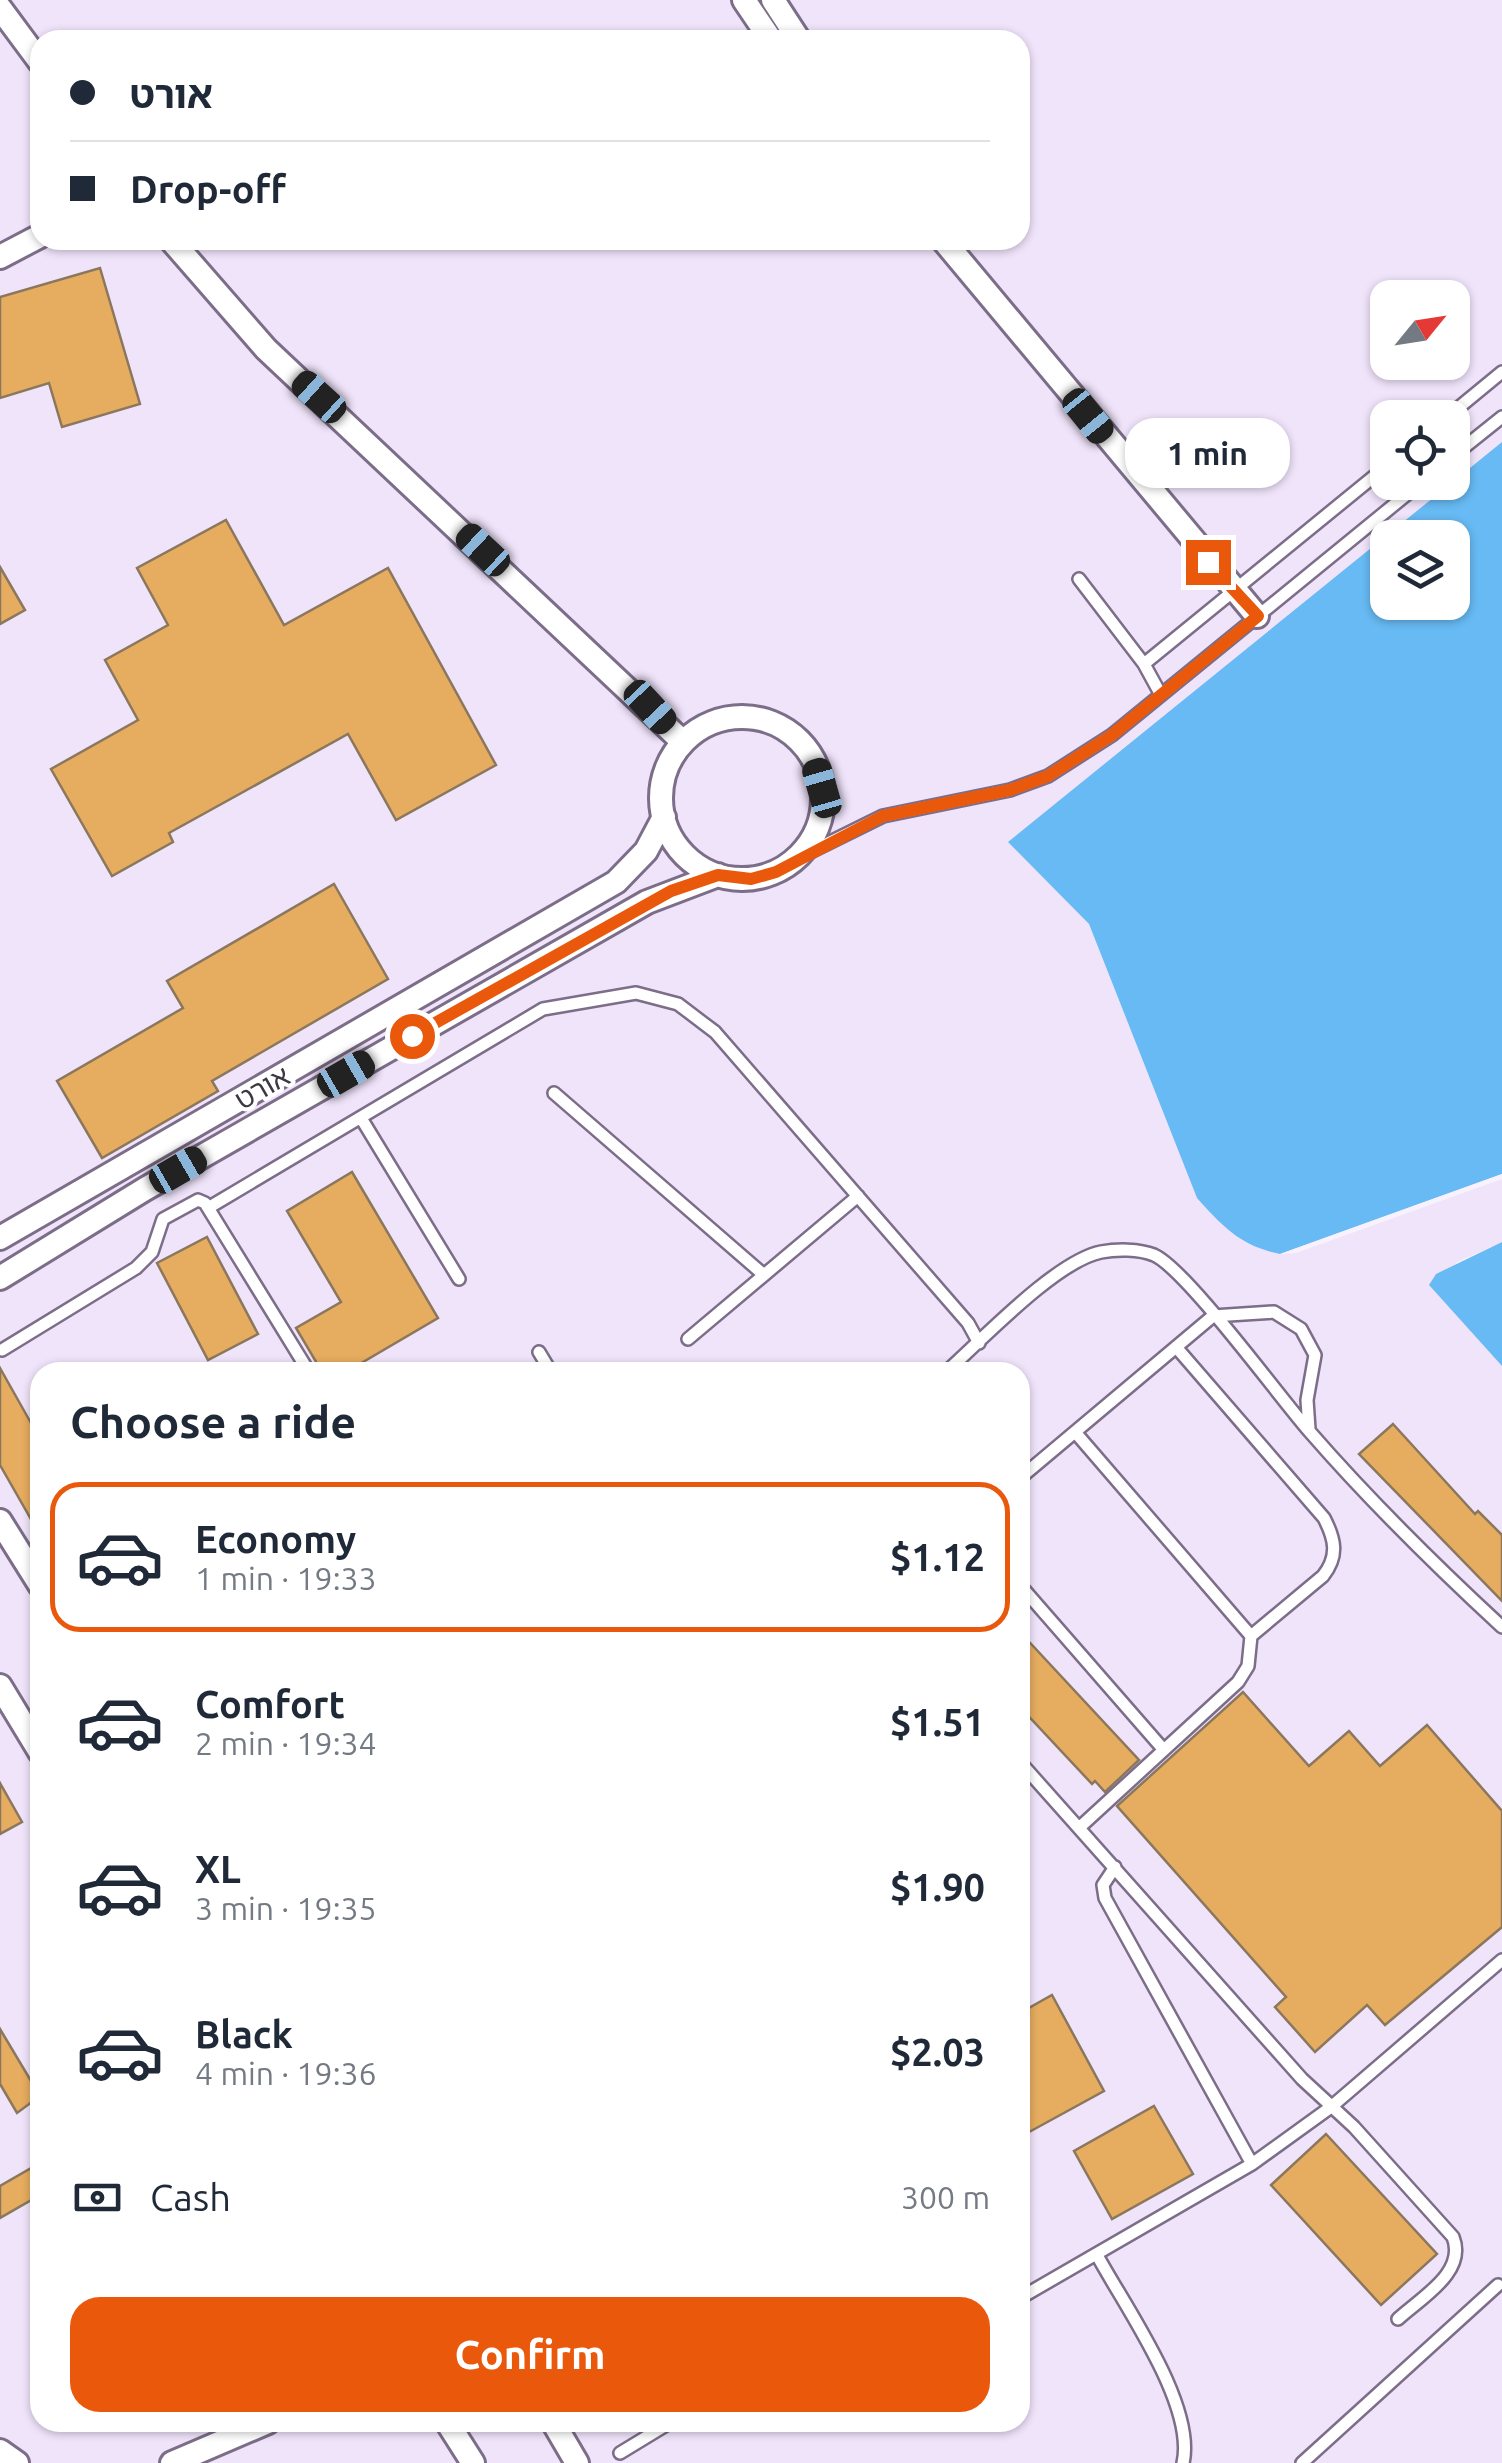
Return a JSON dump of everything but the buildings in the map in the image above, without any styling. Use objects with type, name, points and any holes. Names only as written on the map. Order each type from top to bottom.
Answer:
[{"type":"street","points":[[744,0],[764,30]]},
{"type":"street","points":[[774,1],[793,30]]},
{"type":"street","points":[[0,8],[30,48]]},
{"type":"street","points":[[0,257],[30,241]]},
{"type":"street","points":[[180,250],[266,349],[683,742]]},
{"type":"street","points":[[951,250],[1232,592],[1258,616]]},
{"type":"street","points":[[728,718],[755,718],[780,726],[800,742],[815,763],[822,788],[822,815],[812,839],[796,859],[776,872],[751,879],[718,875],[683,855],[664,817],[661,786],[669,762],[683,742],[704,726],[728,718]]},
{"type":"street","name":"אורט","points":[[0,1238],[616,882],[646,851],[664,817]]},
{"type":"street","name":"אורט","points":[[0,1278],[145,1189],[647,902],[718,875]]},
{"type":"street","points":[[0,1522],[30,1569]]},
{"type":"street","points":[[0,1686],[30,1736]]},
{"type":"street","points":[[172,2463],[245,2432]]},
{"type":"street","points":[[453,2432],[473,2463]]},
{"type":"street","points":[[559,2432],[577,2463]]},
{"type":"street","points":[[0,2452],[16,2463]]},
{"type":"lane","points":[[1468,400],[1502,372]]},
{"type":"lane","points":[[1470,443],[1502,417]]},
{"type":"lane","points":[[1144,664],[1370,480]]},
{"type":"lane","points":[[796,859],[883,816],[1010,790],[1048,776],[1112,735],[1400,500]]},
{"type":"lane","points":[[1079,579],[1144,664],[1161,695]]},
{"type":"lane","points":[[208,1208],[542,1008],[636,993],[678,1004],[715,1032],[968,1323],[979,1343]]},
{"type":"lane","points":[[554,1094],[764,1275]]},
{"type":"lane","points":[[360,1118],[460,1279]]},
{"type":"lane","points":[[688,1340],[858,1196]]},
{"type":"lane","points":[[2,1350],[136,1268],[152,1252],[163,1219],[198,1200],[208,1208],[303,1362]]},
{"type":"lane","points":[[957,1362],[1072,1264],[1100,1252],[1131,1250],[1156,1256],[1417,1548],[1502,1627]]},
{"type":"lane","points":[[1030,1470],[1212,1316],[1274,1312],[1302,1329],[1315,1355],[1306,1400],[1310,1432]]},
{"type":"lane","points":[[1080,1826],[1238,1682],[1248,1666],[1251,1636],[1324,1576],[1332,1564],[1333,1535],[1324,1518],[1176,1347]]},
{"type":"lane","points":[[539,1352],[545,1362]]},
{"type":"lane","points":[[1075,1432],[1251,1636]]},
{"type":"lane","points":[[1030,1597],[1163,1749]]},
{"type":"lane","points":[[1030,1773],[1302,2079],[1453,2238],[1459,2252],[1456,2265],[1398,2319]]},
{"type":"lane","points":[[1115,1867],[1103,1886],[1105,1898],[1252,2164]]},
{"type":"lane","points":[[1030,2293],[1252,2164],[1332,2107],[1502,1960]]},
{"type":"lane","points":[[1097,2256],[1169,2388],[1183,2424],[1184,2463]]},
{"type":"lane","points":[[1302,2463],[1498,2285]]},
{"type":"lane","points":[[620,2453],[655,2432]]},
{"type":"shaded area","points":[[0,0],[1502,0],[1502,442],[1470,468],[1470,400],[1370,400],[1370,500],[1431,500],[1406,520],[1370,520],[1370,549],[1009,842],[1089,924],[1197,1198],[1280,1254],[1502,1174],[1502,1242],[1459,1261],[1429,1285],[1502,1366],[1502,2463],[0,2463]]},
{"type":"water","points":[[1502,442],[1502,1174],[1280,1254],[1254,1246],[1234,1234],[1197,1198],[1089,924],[1008,842],[1370,549],[1370,620],[1470,620],[1470,520],[1406,520],[1430,500],[1470,500],[1470,468]]},
{"type":"water","points":[[1502,1242],[1502,1366],[1429,1285],[1436,1274]]},
{"type":"pier","points":[[1502,1174],[1502,1179],[1296,1253],[1280,1254]]},
{"type":"route","points":[[412,1036],[671,891],[718,875],[751,879],[776,872],[883,816],[1010,790],[1048,776],[1112,735],[1258,616],[1208,562]]}]
